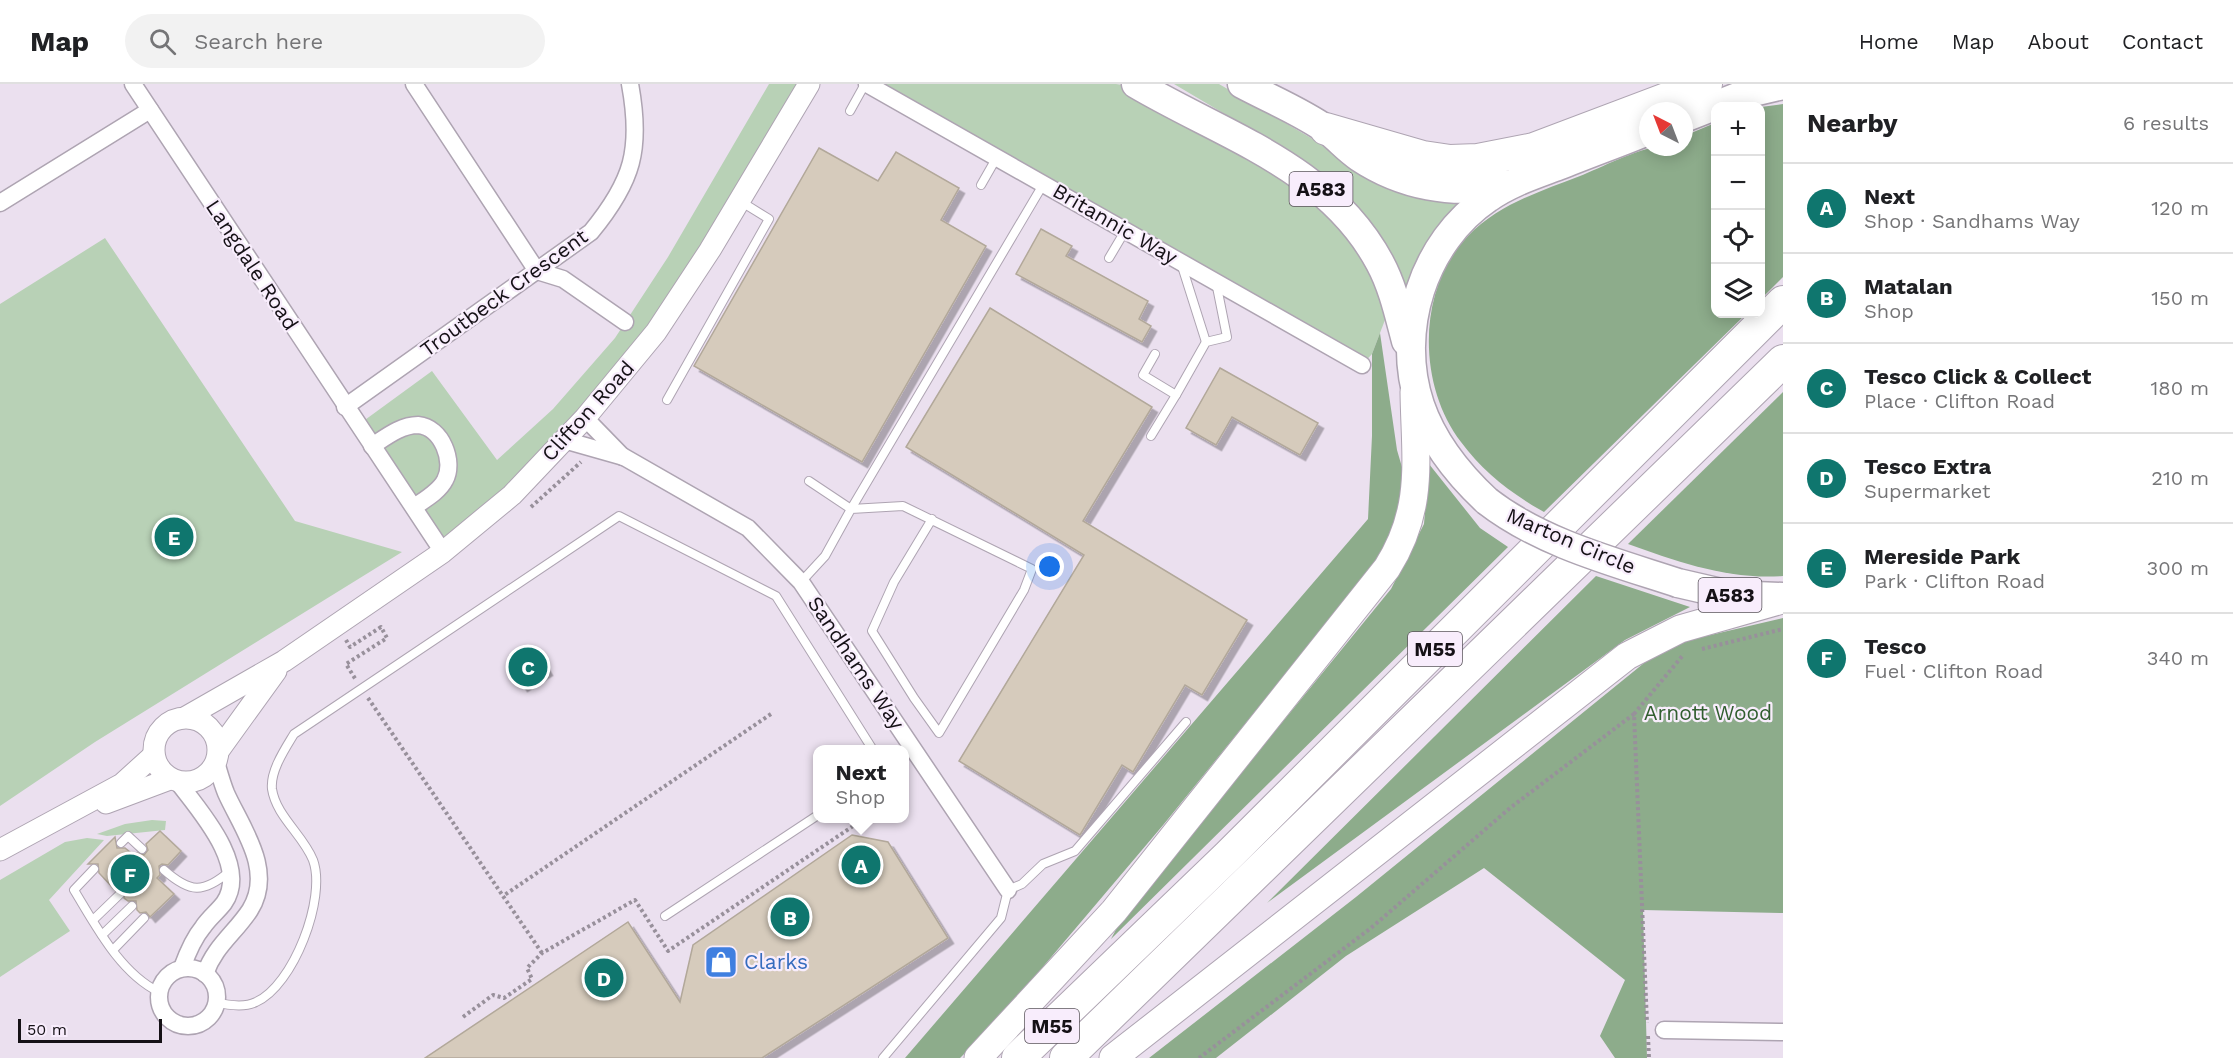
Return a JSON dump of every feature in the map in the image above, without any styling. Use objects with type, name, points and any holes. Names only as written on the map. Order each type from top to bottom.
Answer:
[{"type":"highway","name":"A583","points":[[1136,84],[1276,160],[1329,196],[1358,228],[1381,264],[1399,312],[1413,375]]},
{"type":"highway","name":"A583","points":[[1242,84],[1326,129],[1358,156],[1413,182],[1469,189],[1520,180]]},
{"type":"highway","points":[[1326,129],[1423,157],[1450,161],[1478,160],[1534,149],[1706,84]]},
{"type":"highway","points":[[1693,113],[1752,89],[1783,85]]},
{"type":"highway","name":"Marton Circle","points":[[1639,134],[1503,188],[1473,209],[1442,244],[1430,265],[1415,309],[1413,375],[1421,406],[1441,448],[1459,473],[1487,501],[1512,518],[1556,539],[1678,583],[1730,595],[1783,598]]},
{"type":"highway","name":"M55","points":[[1018,1058],[1228,856],[1783,302]]},
{"type":"highway","name":"M55","points":[[1066,1058],[1783,361]]},
{"type":"main road","points":[[978,1058],[1114,911],[1388,568],[1400,547],[1414,506],[1413,375]]},
{"type":"main road","points":[[1113,1058],[1627,656],[1680,629],[1783,598]]},
{"type":"street","name":"Langdale Road","points":[[134,84],[442,552]]},
{"type":"street","points":[[414,84],[537,271],[563,279],[625,322]]},
{"type":"street","name":"Troutbeck Crescent","points":[[345,407],[591,232],[615,203],[627,176],[635,147],[635,109],[630,84]]},
{"type":"street","name":"Clifton Road","points":[[0,850],[122,784],[154,755],[156,737],[161,729],[284,661],[442,552],[512,495],[585,418],[656,332],[740,201],[809,84]]},
{"type":"street","name":"Britannic Way","points":[[866,84],[1362,365]]},
{"type":"street","points":[[0,203],[150,110]]},
{"type":"street","name":"Sandhams Way","points":[[585,418],[624,457]]},
{"type":"street","points":[[372,446],[404,428],[418,425],[431,431],[444,445],[450,464],[446,479],[441,487],[414,507]]},
{"type":"street","name":"Sandhams Way","points":[[564,440],[624,457],[748,528],[801,582],[1008,890]]},
{"type":"street","name":"Clifton Road","points":[[51,823],[174,780],[199,780],[211,771],[217,756],[253,700],[284,661]]},
{"type":"street","points":[[186,717],[206,724],[217,740],[217,756],[225,792],[252,844],[258,869],[251,908],[210,958],[205,974]]},
{"type":"street","points":[[154,755],[162,773],[174,780],[216,835],[232,868],[232,889],[224,903],[202,928],[182,968]]},
{"type":"street","points":[[182,968],[196,969],[205,974],[214,986],[215,1002],[210,1014],[203,1021],[182,1025],[173,1022],[163,1012],[159,992],[162,982],[173,972],[182,968]]},
{"type":"street","points":[[1664,1030],[1783,1032]]},
{"type":"lane","points":[[850,111],[866,84]]},
{"type":"lane","points":[[981,185],[997,157]]},
{"type":"lane","points":[[801,582],[825,556],[1044,183]]},
{"type":"lane","points":[[667,400],[769,219],[740,201]]},
{"type":"lane","points":[[1109,258],[1125,231]]},
{"type":"lane","points":[[1151,436],[1206,342],[1181,262]]},
{"type":"lane","points":[[1206,342],[1227,337],[1216,282]]},
{"type":"lane","points":[[1155,354],[1143,375],[1176,395]]},
{"type":"lane","points":[[809,481],[851,509],[903,506],[932,519],[1032,569],[1024,590],[939,733],[872,631],[894,582],[932,519]]},
{"type":"lane","points":[[215,1002],[230,1006],[256,1003],[274,988],[304,941],[318,889],[313,860],[275,801],[272,786],[280,756],[294,734],[619,516],[776,596],[870,745]]},
{"type":"lane","points":[[883,1058],[1001,918],[1008,890],[1022,884],[1043,864],[1075,851],[1186,722]]},
{"type":"lane","points":[[665,916],[813,818]]},
{"type":"lane","points":[[121,843],[128,836],[142,849]]},
{"type":"lane","points":[[159,880],[166,871],[179,883],[195,889],[216,883],[232,868]]},
{"type":"lane","points":[[94,869],[74,890],[113,950],[145,985],[159,992]]},
{"type":"lane","points":[[171,892],[179,883]]},
{"type":"lane","points":[[93,920],[120,894]]},
{"type":"lane","points":[[102,935],[132,906]]},
{"type":"lane","points":[[113,950],[144,918]]},
{"type":"path","points":[[345,639],[350,647],[381,627],[387,638],[346,664],[542,953]]},
{"type":"path","points":[[1696,650],[1783,629]]},
{"type":"path","points":[[1199,1058],[1371,928],[1510,808],[1634,714],[1685,652]]},
{"type":"path","points":[[503,896],[771,714]]},
{"type":"path","points":[[1634,714],[1649,1058]]},
{"type":"path","points":[[463,1017],[493,995],[504,998],[532,979],[526,968],[542,953],[635,900],[668,951],[859,823]]},
{"type":"green space","points":[[769,84],[809,84],[656,332],[443,552],[358,425],[432,371],[497,460],[553,409],[615,338],[668,257]]},
{"type":"green space","points":[[869,84],[1116,84],[1143,88],[1358,228],[1388,312],[1372,354],[1362,365]]},
{"type":"green space","points":[[1174,84],[1219,84],[1311,138],[1341,159],[1461,200],[1432,233],[1406,286],[1384,241],[1364,215],[1328,179],[1289,152]]},
{"type":"green space","points":[[1783,104],[1783,277],[1765,295],[1765,156],[1765,106]]},
{"type":"green space","points":[[1711,125],[1711,318],[1742,318],[1544,512],[1509,490],[1488,473],[1461,442],[1447,419],[1436,393],[1430,365],[1429,337],[1432,309],[1439,282],[1451,257],[1468,236],[1506,207],[1639,151],[1639,156],[1693,156],[1693,132]]},
{"type":"green space","points":[[105,238],[295,521],[402,552],[95,742],[0,806],[0,304]]},
{"type":"green space","points":[[1380,333],[1397,450],[1406,481],[1389,546],[1164,824],[1025,988],[967,1051],[960,1058],[905,1058],[1368,519],[1372,436],[1372,354]]},
{"type":"green space","points":[[1783,392],[1783,576],[1763,577],[1723,572],[1685,563],[1628,544]]},
{"type":"green space","points":[[1429,464],[1480,528],[1508,547],[1111,939],[1121,920],[1391,589],[1424,524]]},
{"type":"green space","points":[[1596,576],[1690,607],[1625,640],[1267,903]]},
{"type":"green space","name":"Arnott Wood","points":[[1783,618],[1783,913],[1643,910],[1647,1058],[1615,1058],[1600,1036],[1625,980],[1484,868],[1346,956],[1216,1058],[1149,1058],[1356,897],[1649,659],[1689,640]]},
{"type":"green space","points":[[152,820],[166,821],[165,830],[107,836],[97,834],[125,824]]},
{"type":"green space","points":[[87,838],[104,840],[49,900],[70,931],[0,977],[0,880],[65,842]]},
{"type":"building","points":[[819,148],[878,181],[896,152],[959,188],[941,220],[986,246],[862,462],[694,366]]},
{"type":"building","points":[[1041,229],[1072,246],[1066,256],[1148,301],[1139,319],[1151,326],[1142,342],[1016,274]]},
{"type":"building","points":[[990,308],[1152,407],[1083,521],[1247,620],[1202,695],[1185,685],[1133,772],[1122,765],[1080,835],[959,761],[1084,555],[906,447]]},
{"type":"building","points":[[1220,368],[1318,423],[1300,455],[1232,417],[1216,445],[1186,428]]},
{"type":"building","points":[[533,647],[547,670],[522,686],[508,664]]},
{"type":"building","points":[[160,831],[181,851],[168,865],[159,866],[160,875],[157,878],[174,894],[150,917],[146,912],[140,913],[137,910],[136,901],[128,901],[124,898],[124,889],[115,890],[99,873],[98,864],[88,864],[115,837],[117,848],[125,848],[135,856],[137,853],[144,855],[148,850],[146,844]]},
{"type":"building","points":[[852,835],[888,842],[948,938],[762,1058],[425,1058],[628,922],[680,1002],[693,945]]},
{"type":"place","name":"Mereside Park","points":[[174,537]]},
{"type":"place","name":"Tesco Click & Collect","points":[[528,667]]},
{"type":"place","name":"Next","points":[[861,865]]},
{"type":"place","name":"Tesco","points":[[130,874]]},
{"type":"place","name":"Matalan","points":[[790,917]]},
{"type":"place","name":"Clarks","points":[[721,962]]},
{"type":"place","name":"Tesco Extra","points":[[604,978]]}]
